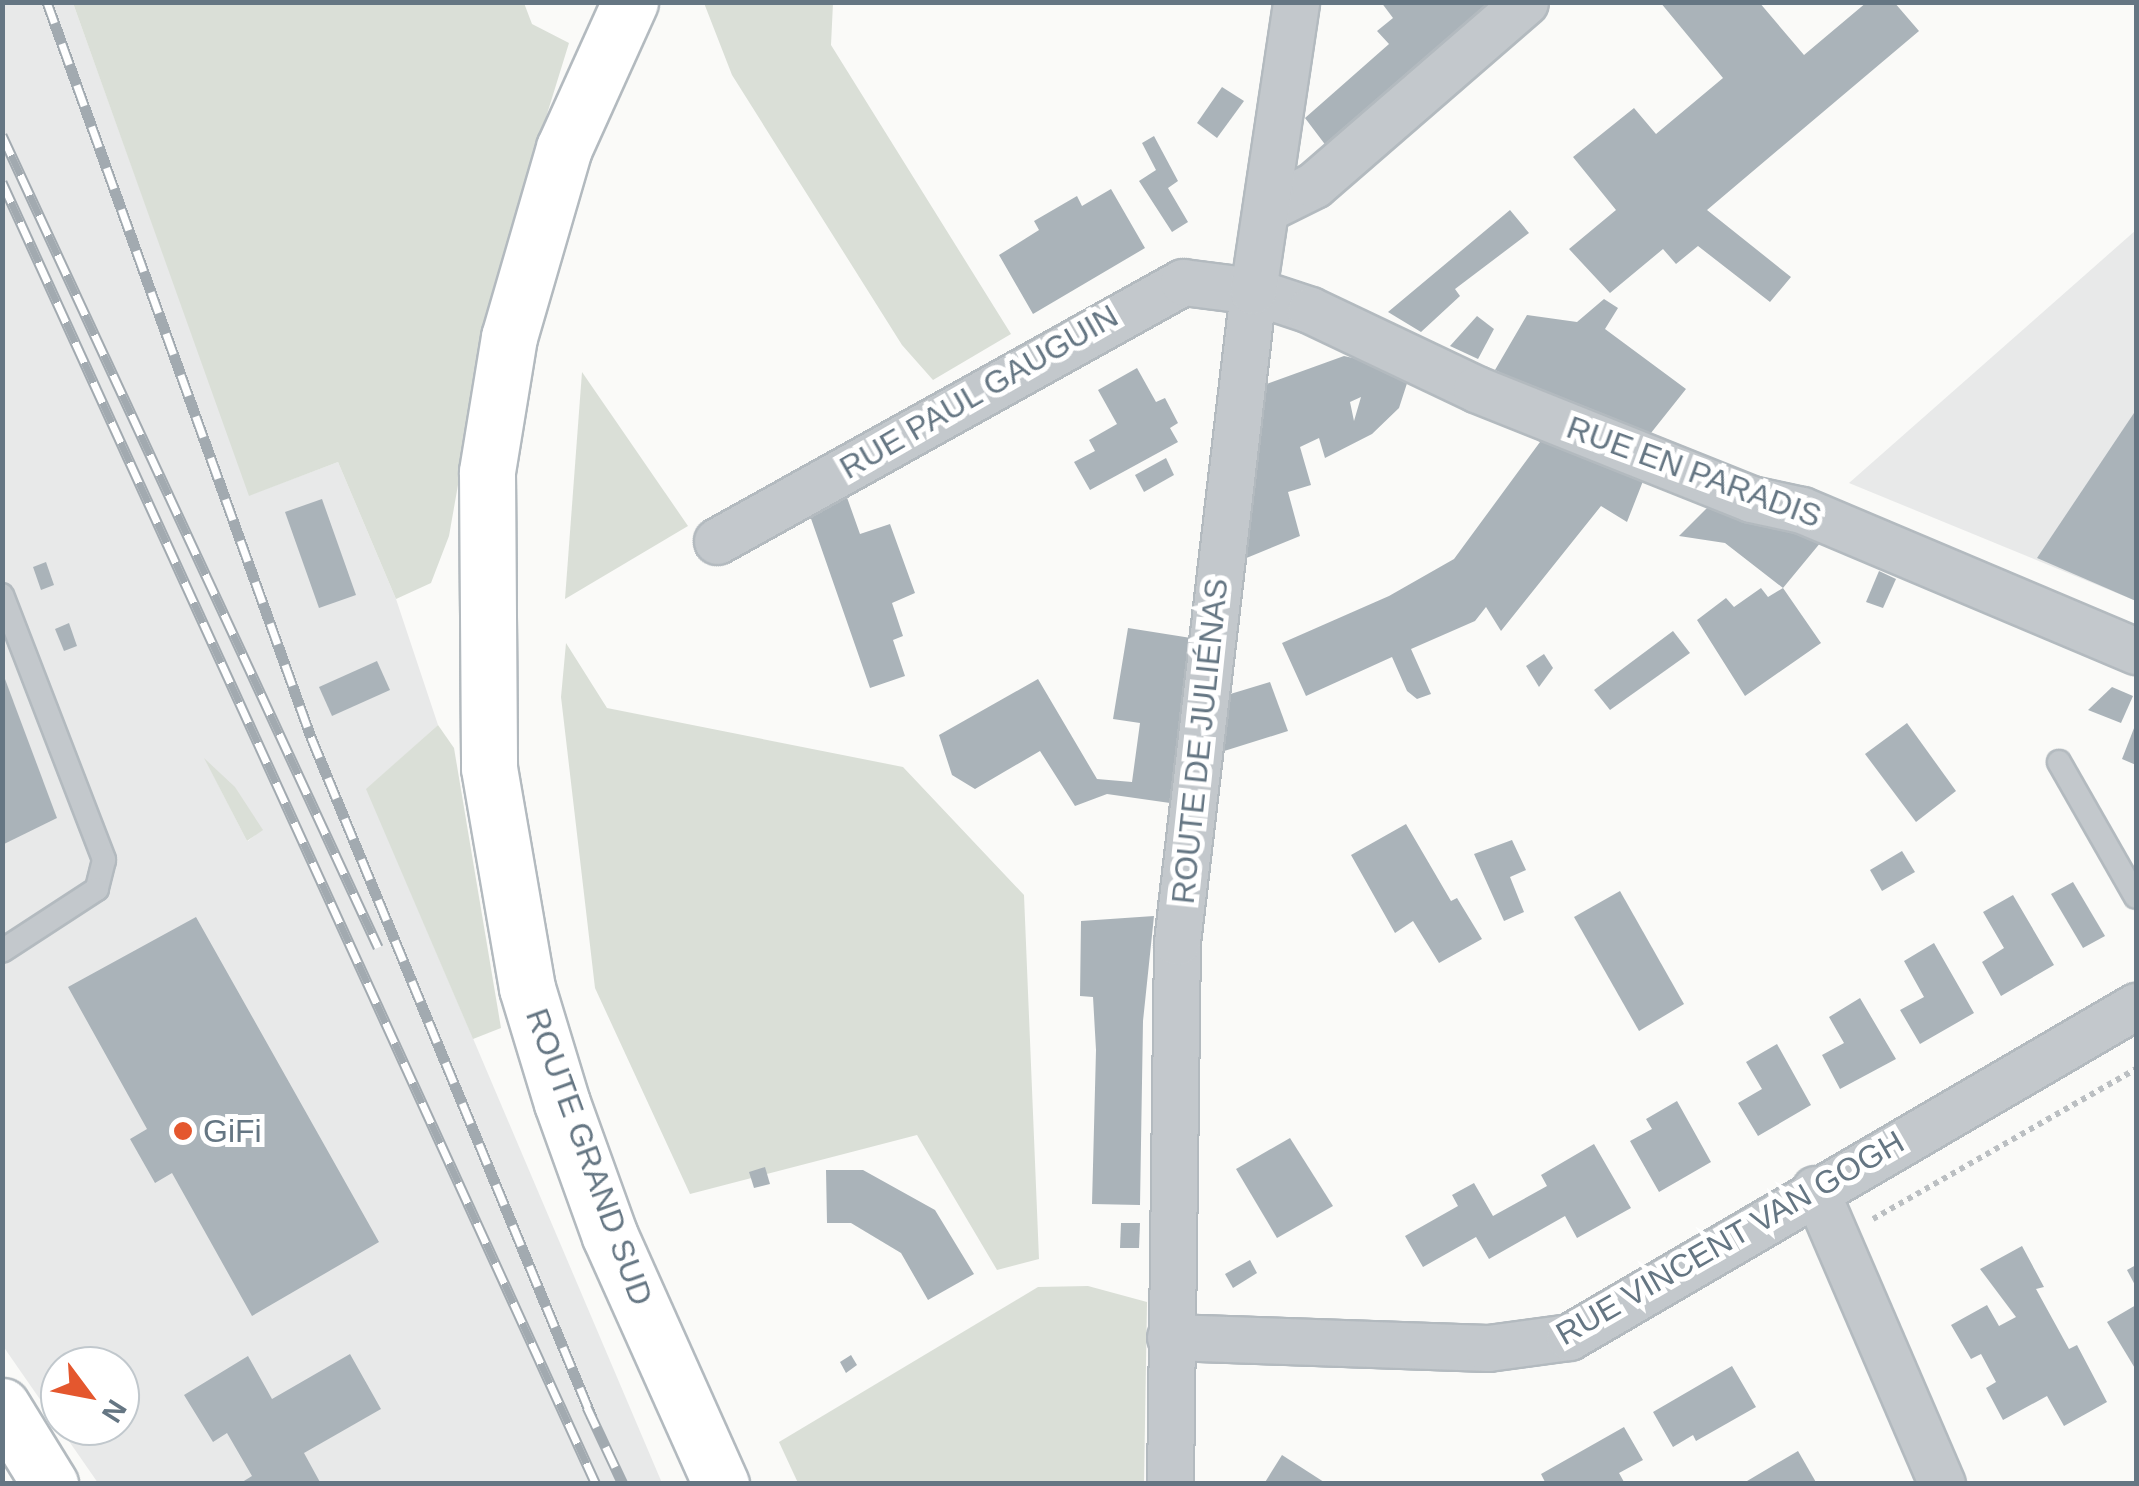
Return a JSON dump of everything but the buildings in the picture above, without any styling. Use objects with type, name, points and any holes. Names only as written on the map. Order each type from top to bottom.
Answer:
[{"type":"main road","name":"ROUTE GRAND SUD","points":[[630,2],[564,148],[509,336],[488,472],[489,768],[527,988],[562,1103],[610,1236],[721,1484]]},
{"type":"main road","points":[[2,1406],[50,1484]]},
{"type":"street","name":"ROUTE DE JULIÉNAS","points":[[1170,1484],[1177,942],[1253,290],[1296,2]]},
{"type":"street","points":[[1266,209],[1314,185],[1525,2]]},
{"type":"street","name":"RUE PAUL GAUGUIN","points":[[716,542],[1144,298],[1183,282],[1253,290]]},
{"type":"street","name":"RUE EN PARADIS","points":[[1253,290],[1310,310],[1476,389],[1751,499],[1802,510],[2136,651]]},
{"type":"street","name":"RUE VINCENT VAN GOGH","points":[[1170,1337],[1542,1345],[1569,1337],[2136,1006]]},
{"type":"street","points":[[1815,1190],[1942,1484]]},
{"type":"lane","points":[[2,595],[104,860],[97,889],[2,951]]},
{"type":"lane","points":[[2059,762],[2136,897]]},
{"type":"path","points":[[1837,1240],[2136,1069]]},
{"type":"shaded area","points":[[2,3],[73,3],[250,495],[338,462],[396,599],[438,725],[367,789],[662,1483],[98,1483],[72,1446],[140,1446],[140,1346],[40,1346],[40,1399],[3,1346]],"holes":[[[206,761],[262,829],[247,841]]]},
{"type":"shaded area","points":[[73,3],[524,3],[532,24],[569,43],[492,292],[449,536],[431,583],[396,599],[338,462],[249,496]]},
{"type":"shaded area","points":[[704,3],[833,3],[831,45],[1011,334],[933,380],[902,345],[732,75]]},
{"type":"shaded area","points":[[2136,230],[2136,601],[1849,483]]},
{"type":"shaded area","points":[[582,372],[688,526],[565,599]]},
{"type":"shaded area","points":[[566,643],[607,708],[903,767],[1024,895],[1039,1259],[997,1270],[917,1135],[690,1194],[595,988],[561,697]]},
{"type":"shaded area","points":[[438,725],[454,748],[501,1028],[473,1039],[366,789]]},
{"type":"shaded area","points":[[204,758],[235,787],[263,830],[247,841]]},
{"type":"shaded area","points":[[1088,1286],[1147,1302],[1144,1483],[798,1483],[779,1442],[1038,1287]]},
{"type":"railway","points":[[47,2],[311,737],[592,1417]]},
{"type":"railway","points":[[2,135],[378,947]]},
{"type":"railway","points":[[2,182],[596,1484]]},
{"type":"railway","points":[[587,1407],[623,1484]]},
{"type":"place","name":"GiFi","points":[[183,1131]]}]
